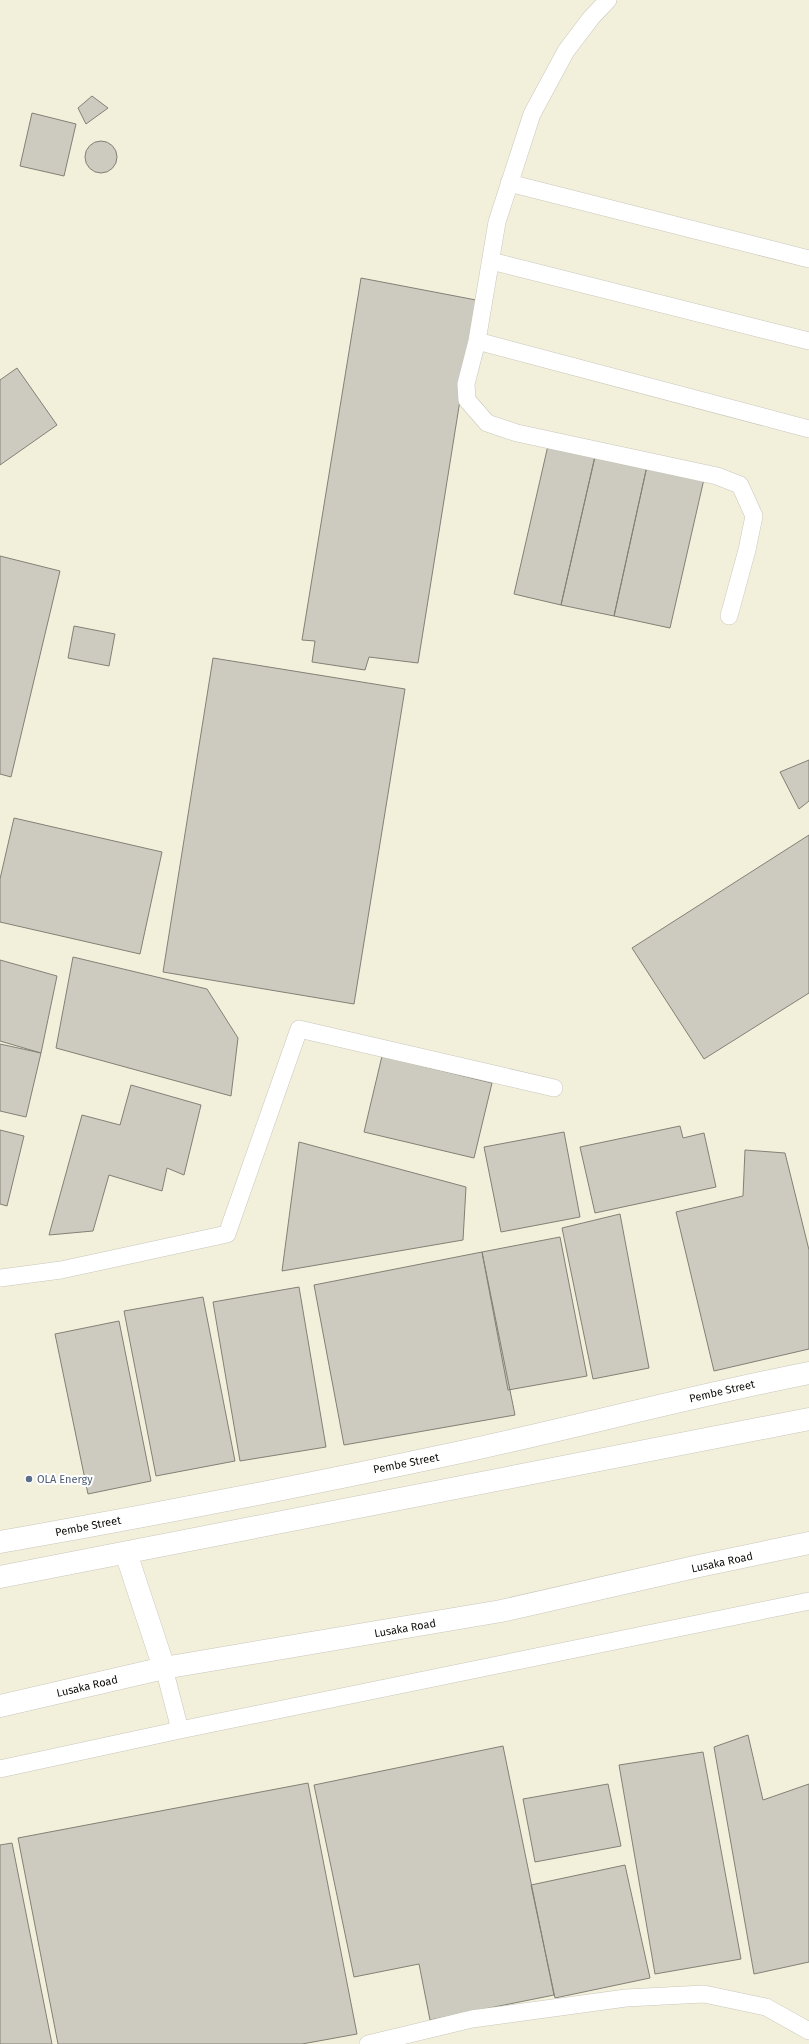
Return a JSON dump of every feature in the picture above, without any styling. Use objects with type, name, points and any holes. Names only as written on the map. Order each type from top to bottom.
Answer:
[{"type":"main road","name":"Pembe Street","points":[[0,1542],[87,1527],[461,1452],[743,1386],[809,1373]]},
{"type":"main road","points":[[0,1577],[809,1419]]},
{"type":"main road","name":"Lusaka Road","points":[[0,1706],[164,1668],[501,1611],[699,1566],[809,1543]]},
{"type":"main road","points":[[126,1553],[164,1668]]},
{"type":"lane","points":[[608,0],[591,18],[566,51],[532,114],[497,222],[477,341],[466,384],[466,400],[487,423],[517,433],[716,476],[740,485],[754,516],[747,550],[729,616]]},
{"type":"lane","points":[[509,183],[809,258]]},
{"type":"lane","points":[[491,261],[809,342]]},
{"type":"lane","points":[[477,341],[809,429]]},
{"type":"lane","points":[[0,1278],[61,1270],[227,1234],[299,1029],[554,1088]]},
{"type":"lane","points":[[0,1769],[180,1730],[809,1601]]},
{"type":"lane","points":[[164,1668],[180,1730]]},
{"type":"lane","points":[[368,2044],[472,2019],[626,1998],[704,1994],[766,2007],[809,2031]]},
{"type":"shaded area","points":[[0,0],[809,0],[809,2044],[0,2044]]},
{"type":"building","points":[[92,96],[108,108],[86,124],[78,108]]},
{"type":"building","points":[[32,113],[76,124],[64,176],[20,166]]},
{"type":"building","points":[[98,141],[104,141],[114,148],[117,157],[116,163],[110,170],[104,173],[98,173],[88,166],[85,160],[85,154],[92,144]]},
{"type":"building","points":[[361,278],[476,300],[418,663],[369,657],[365,670],[312,662],[315,641],[302,640]]},
{"type":"building","points":[[17,368],[57,425],[0,465],[0,380]]},
{"type":"building","points":[[549,441],[596,452],[561,605],[514,594]]},
{"type":"building","points":[[596,452],[647,466],[614,616],[561,605]]},
{"type":"building","points":[[647,466],[704,479],[670,628],[614,616]]},
{"type":"building","points":[[0,556],[60,571],[11,777],[0,774]]},
{"type":"building","points":[[74,626],[115,634],[109,666],[68,658]]},
{"type":"building","points":[[213,658],[405,689],[354,1004],[163,972]]},
{"type":"building","points":[[809,760],[809,801],[799,809],[780,772]]},
{"type":"building","points":[[14,818],[162,852],[140,954],[0,922],[0,879]]},
{"type":"building","points":[[809,835],[809,993],[704,1059],[632,948]]},
{"type":"building","points":[[73,957],[207,989],[238,1038],[231,1096],[56,1048]]},
{"type":"building","points":[[0,960],[57,976],[41,1053],[0,1041]]},
{"type":"building","points":[[0,1044],[41,1053],[26,1117],[0,1111]]},
{"type":"building","points":[[382,1056],[492,1083],[474,1158],[364,1132]]},
{"type":"building","points":[[131,1085],[201,1105],[184,1175],[167,1168],[162,1191],[109,1175],[93,1231],[49,1235],[82,1115],[120,1125]]},
{"type":"building","points":[[680,1126],[683,1138],[704,1133],[716,1187],[595,1213],[580,1147]]},
{"type":"building","points":[[0,1130],[24,1136],[7,1206],[0,1204]]},
{"type":"building","points":[[564,1132],[580,1217],[501,1232],[484,1147]]},
{"type":"building","points":[[299,1142],[466,1187],[463,1240],[282,1271]]},
{"type":"building","points":[[745,1150],[785,1153],[809,1250],[809,1349],[714,1371],[676,1212],[743,1196]]},
{"type":"building","points":[[620,1214],[649,1368],[593,1379],[562,1228]]},
{"type":"building","points":[[560,1237],[587,1376],[508,1390],[482,1252]]},
{"type":"building","points":[[482,1252],[515,1415],[344,1445],[314,1285]]},
{"type":"building","points":[[299,1287],[326,1447],[240,1461],[213,1302]]},
{"type":"building","points":[[203,1297],[235,1461],[156,1476],[124,1311]]},
{"type":"building","points":[[119,1321],[151,1481],[88,1494],[55,1334]]},
{"type":"building","points":[[748,1735],[763,1800],[809,1784],[809,1962],[754,1974],[714,1747]]},
{"type":"building","points":[[503,1746],[554,1995],[430,2020],[419,1964],[354,1977],[314,1785]]},
{"type":"building","points":[[703,1752],[741,1959],[655,1974],[619,1765]]},
{"type":"building","points":[[308,1783],[357,2034],[302,2044],[58,2044],[18,1838]]},
{"type":"building","points":[[608,1784],[621,1846],[535,1862],[523,1799]]},
{"type":"building","points":[[12,1843],[52,2044],[0,2044],[0,1845]]},
{"type":"building","points":[[625,1865],[650,1978],[555,1998],[531,1885]]},
{"type":"place","name":"OLA Energy","points":[[29,1479]]}]
